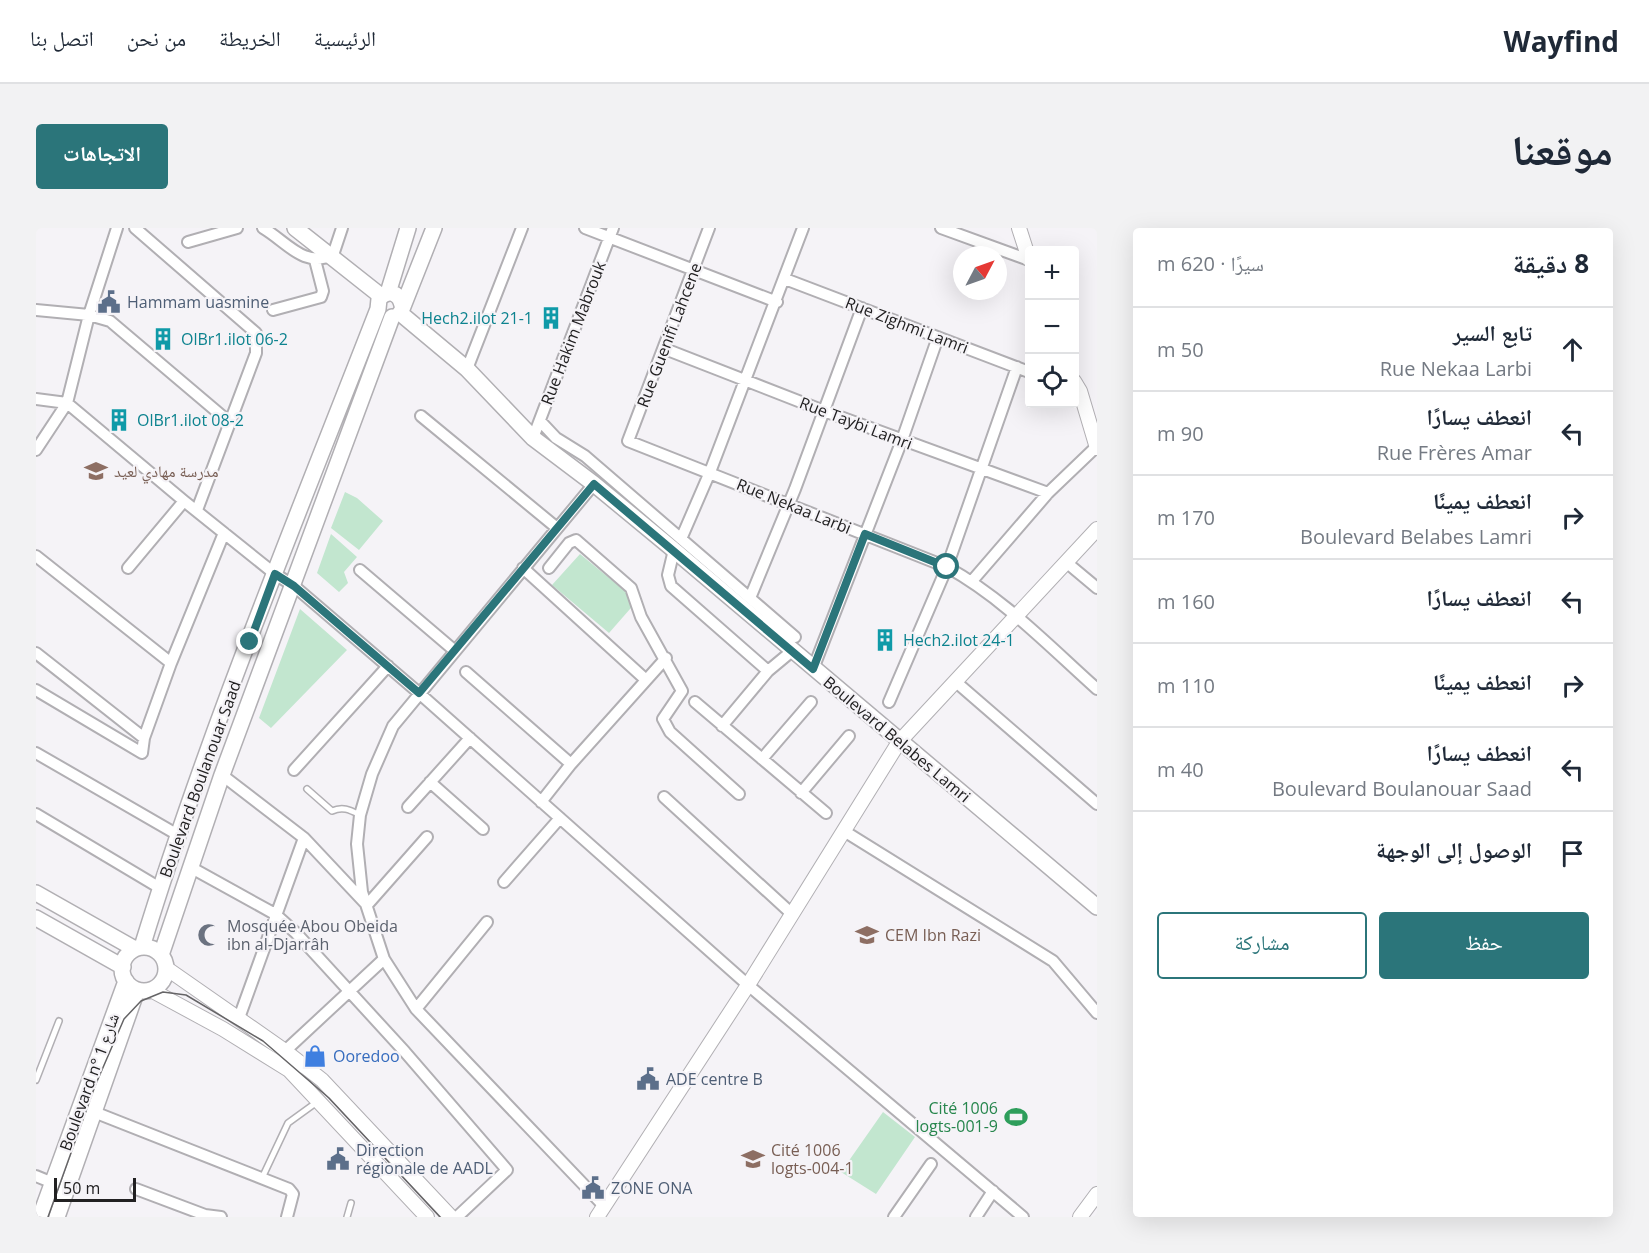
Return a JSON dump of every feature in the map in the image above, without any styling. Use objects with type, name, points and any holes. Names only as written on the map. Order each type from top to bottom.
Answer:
[{"type":"main road","name":"Boulevard Belabes Lamri","points":[[295,228],[333,255],[390,306],[467,369],[533,438],[678,545],[793,644],[813,669],[1097,905]]},
{"type":"main road","points":[[390,306],[408,228]]},
{"type":"main road","points":[[390,306],[434,228]]},
{"type":"main road","name":"Boulevard Boulanouar Saad","points":[[138,948],[275,574],[390,306]]},
{"type":"main road","name":"Boulevard Boulanouar Saad","points":[[164,962],[190,867],[294,586],[390,306]]},
{"type":"main road","points":[[36,893],[138,948],[149,948],[164,962],[162,982],[134,982],[36,918]]},
{"type":"main road","points":[[134,982],[129,954],[138,948]]},
{"type":"main road","name":"Boulevard n° شارع 1","points":[[57,1217],[94,1112],[134,982]]},
{"type":"main road","name":"Boulevard n° شارع 1","points":[[40,1217],[134,982]]},
{"type":"street","points":[[36,450],[67,403],[89,315],[115,228]]},
{"type":"street","points":[[135,228],[256,333],[255,354],[228,421],[197,510]]},
{"type":"street","points":[[188,242],[237,228]]},
{"type":"street","points":[[263,228],[302,256],[315,260],[333,255],[342,228]]},
{"type":"street","points":[[467,369],[522,228]]},
{"type":"street","points":[[585,228],[611,233],[694,270],[777,302]]},
{"type":"street","name":"Rue Guenifi Lahcene","points":[[628,441],[709,228]]},
{"type":"street","points":[[768,671],[670,586],[668,575],[678,545],[710,472],[777,302],[803,228]]},
{"type":"street","points":[[941,228],[1025,259]]},
{"type":"street","points":[[1019,228],[1025,247]]},
{"type":"street","name":"Rue Hakim Mabrouk","points":[[533,438],[611,233]]},
{"type":"street","points":[[273,310],[321,297],[323,291],[315,260]]},
{"type":"street","name":"Rue Zighmi Lamri","points":[[784,279],[1025,370]]},
{"type":"street","points":[[750,598],[862,308]]},
{"type":"street","points":[[36,310],[89,315],[110,321],[228,421]]},
{"type":"street","points":[[813,669],[902,440],[938,337]]},
{"type":"street","name":"Rue Taybi Lamri","points":[[664,349],[824,411],[1048,493]]},
{"type":"street","points":[[890,702],[947,567],[1017,367]]},
{"type":"street","points":[[972,581],[1048,493],[1096,448],[1079,396]]},
{"type":"street","points":[[36,399],[67,403],[184,501],[275,574],[294,586],[419,693],[748,985],[1023,1217]]},
{"type":"street","points":[[422,416],[557,528]]},
{"type":"street","points":[[540,421],[556,438],[585,456],[678,545],[750,598],[793,644],[722,726]]},
{"type":"street","name":"Rue Nekaa Larbi","points":[[628,441],[947,567],[972,581],[1017,617],[1097,689]]},
{"type":"street","points":[[594,484],[393,726],[382,749],[360,815],[357,844],[359,876],[384,959],[416,1009],[601,1212],[748,985],[899,742],[1097,529]]},
{"type":"street","points":[[128,568],[184,501]]},
{"type":"street","points":[[36,690],[142,753],[144,738],[171,663],[224,533]]},
{"type":"street","points":[[549,568],[569,543],[576,540],[631,588],[641,616],[682,691],[663,718],[670,732],[739,794]]},
{"type":"street","points":[[36,556],[171,663]]},
{"type":"street","points":[[1066,562],[1097,588]]},
{"type":"street","points":[[523,568],[645,680]]},
{"type":"street","points":[[360,570],[455,651]]},
{"type":"street","points":[[36,653],[144,738]]},
{"type":"street","points":[[541,802],[666,658]]},
{"type":"street","points":[[294,770],[387,666]]},
{"type":"street","points":[[466,672],[571,765]]},
{"type":"street","points":[[956,682],[1097,804]]},
{"type":"street","points":[[695,702],[826,813]]},
{"type":"street","points":[[762,759],[811,702]]},
{"type":"street","points":[[801,793],[849,736]]},
{"type":"street","points":[[408,807],[470,738]]},
{"type":"street","points":[[36,753],[178,835]]},
{"type":"street","points":[[222,776],[304,838],[367,905]]},
{"type":"street","points":[[430,782],[483,829]]},
{"type":"street","points":[[664,797],[792,914]]},
{"type":"street","points":[[36,814],[160,888]]},
{"type":"street","points":[[504,882],[560,818]]},
{"type":"street","points":[[844,831],[1053,961],[1097,1013]]},
{"type":"street","points":[[367,905],[427,837]]},
{"type":"street","points":[[239,1018],[304,838]]},
{"type":"street","points":[[190,867],[275,914],[350,991],[507,1170],[458,1217]]},
{"type":"street","points":[[416,1009],[487,922]]},
{"type":"street","points":[[285,1051],[384,959]]},
{"type":"street","points":[[164,962],[322,1080],[451,1217]]},
{"type":"street","points":[[134,982],[265,1054],[289,1070],[427,1217]]},
{"type":"street","points":[[94,1112],[289,1190],[293,1194],[287,1217]]},
{"type":"street","points":[[894,1217],[931,1164]]},
{"type":"street","points":[[36,1176],[53,1183]]},
{"type":"street","points":[[136,1189],[205,1216],[220,1217]]},
{"type":"street","points":[[976,1217],[993,1191]]},
{"type":"street","points":[[1080,1217],[1097,1194]]},
{"type":"lane","points":[[307,789],[332,811],[339,808],[346,809],[360,815]]},
{"type":"lane","points":[[36,1080],[59,1021]]},
{"type":"lane","points":[[262,1179],[288,1123],[318,1101]]},
{"type":"lane","points":[[346,1217],[351,1203]]},
{"type":"green space","points":[[345,492],[357,498],[383,521],[359,550],[331,528]]},
{"type":"green space","points":[[331,534],[357,557],[344,572],[348,583],[339,592],[317,573]]},
{"type":"green space","points":[[580,554],[637,601],[609,633],[552,585]]},
{"type":"green space","points":[[300,609],[347,650],[271,728],[259,718]]},
{"type":"green space","points":[[883,1112],[915,1137],[876,1194],[841,1172]]},
{"type":"tram line","points":[[48,1217],[95,1086],[124,1019],[141,1001],[163,992],[186,995],[263,1041],[329,1098],[440,1217]]},
{"type":"place","name":"Hammam uasmine","points":[[109,302]]},
{"type":"place","name":"Hech2.ilot 21-1","points":[[551,318]]},
{"type":"place","name":"OlBr1.ilot 06-2","points":[[163,339]]},
{"type":"place","name":"OlBr1.ilot 08-2","points":[[119,420]]},
{"type":"place","name":"مدرسة مهادي لعيد","points":[[96,471]]},
{"type":"place","name":"Hech2.ilot 24-1","points":[[885,640]]},
{"type":"place","name":"Mosquée Abou Obeida ibn al-Djarrâh","points":[[209,935]]},
{"type":"place","name":"CEM Ibn Razi","points":[[867,935]]},
{"type":"place","name":"Ooredoo","points":[[315,1056]]},
{"type":"place","name":"ADE centre B","points":[[648,1079]]},
{"type":"place","name":"Cité 1006 logts-001-9","points":[[1016,1117]]},
{"type":"place","name":"Direction régionale de AADL","points":[[338,1159]]},
{"type":"place","name":"Cité 1006 logts-004-1","points":[[753,1159]]},
{"type":"place","name":"ZONE ONA","points":[[593,1188]]},
{"type":"route","points":[[250,642],[275,574],[294,586],[419,693],[594,484],[813,669],[865,534],[947,567]]}]
